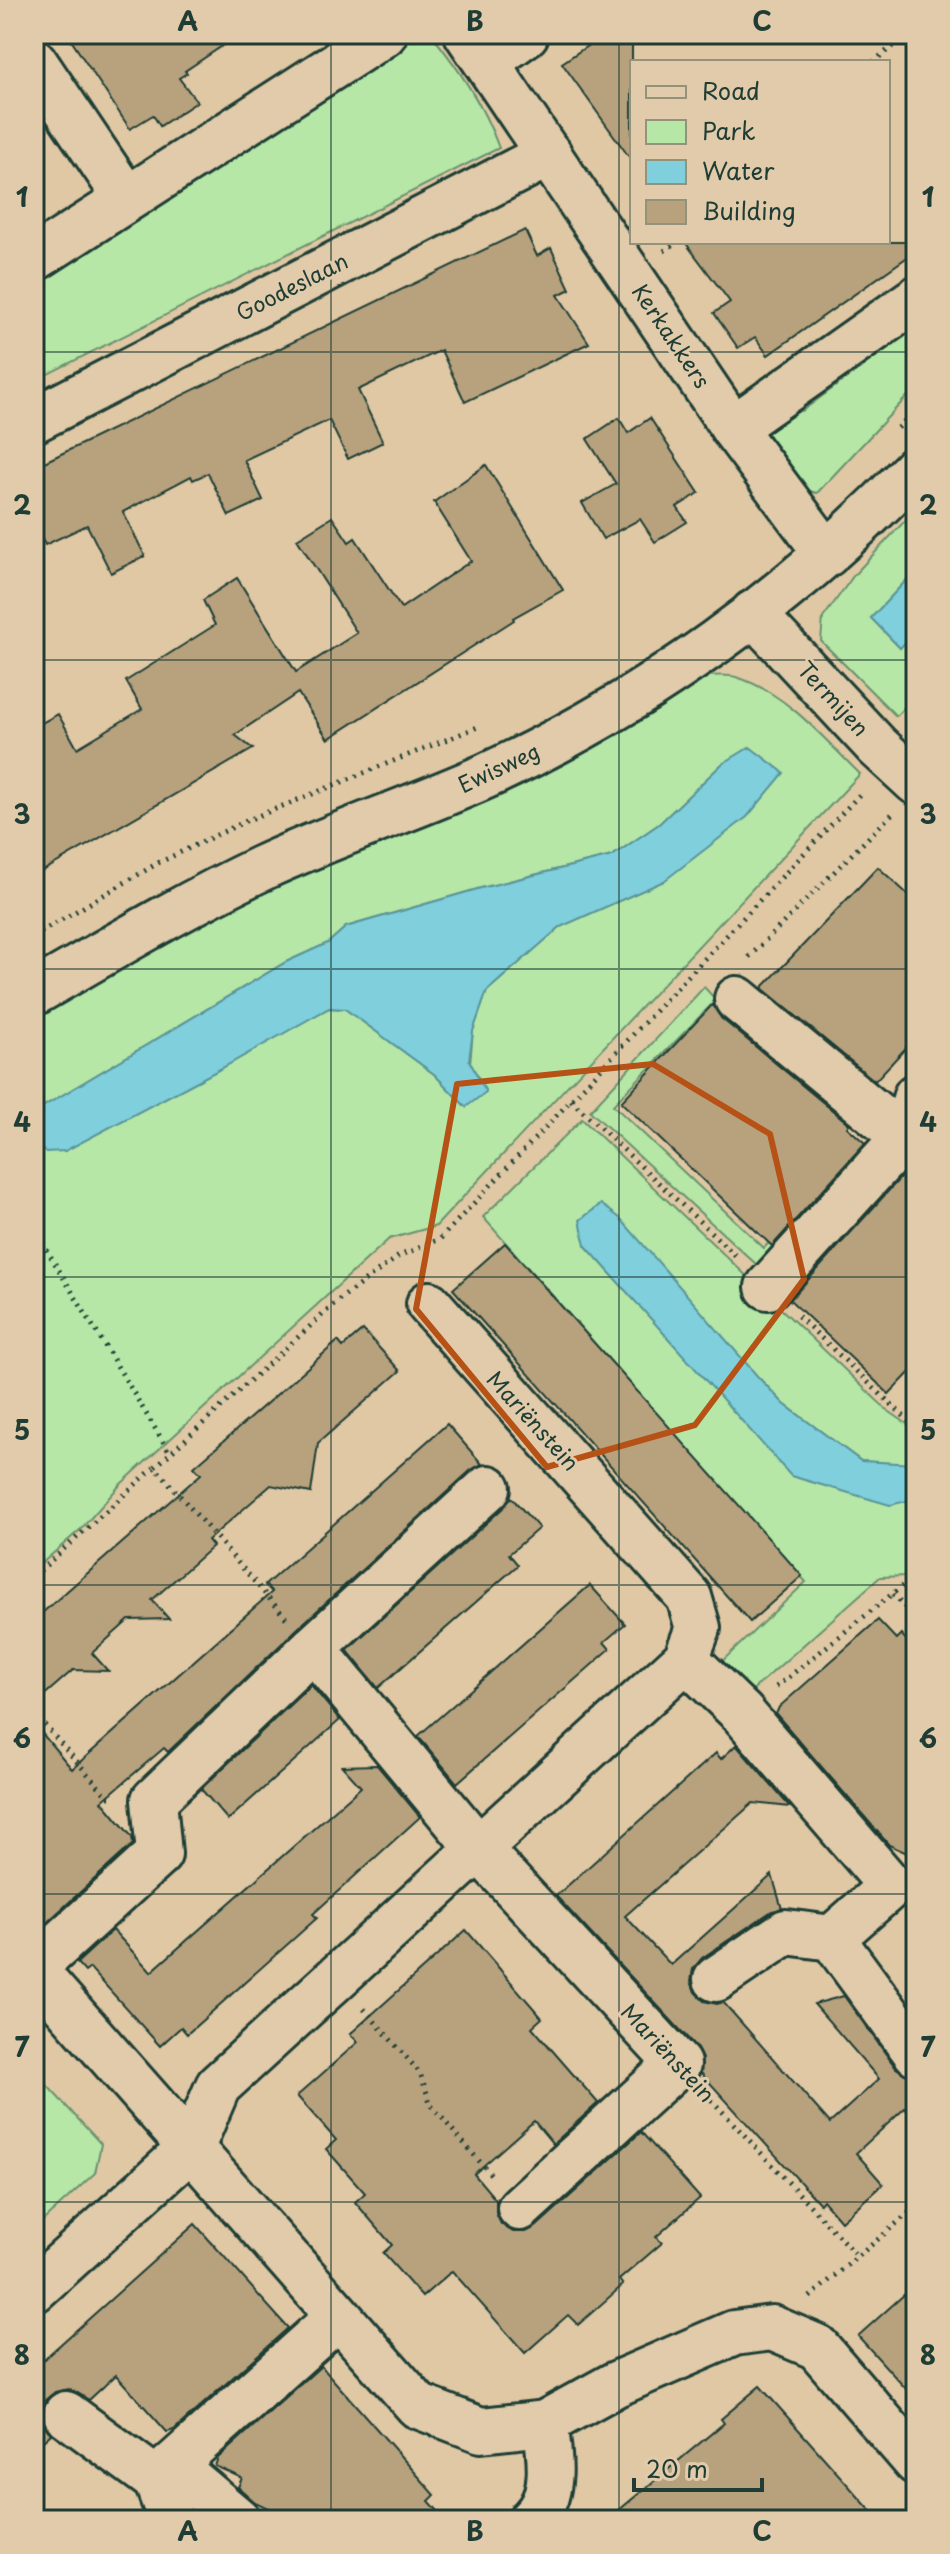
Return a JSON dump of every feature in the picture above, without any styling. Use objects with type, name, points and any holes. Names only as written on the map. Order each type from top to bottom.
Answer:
[{"type":"street","points":[[34,259],[384,34]]},
{"type":"street","points":[[477,48],[526,34]]},
{"type":"street","name":"Kerkakkers","points":[[477,48],[733,428],[827,554]]},
{"type":"street","points":[[34,61],[126,198]]},
{"type":"street","name":"Goodeslaan","points":[[34,420],[549,154]]},
{"type":"street","points":[[733,428],[916,299]]},
{"type":"street","name":"Ewisweg","points":[[34,993],[190,905],[263,868],[485,776],[559,740],[689,660],[753,613],[866,520],[916,468]]},
{"type":"street","name":"Termijen","points":[[753,613],[901,784]]},
{"type":"street","points":[[740,981],[913,1107],[768,1287]]},
{"type":"street","name":"Mariënstein","points":[[429,1304],[689,1597],[698,1628],[686,1659]]},
{"type":"street","points":[[488,1488],[313,1648],[154,1800],[159,1854],[34,1969],[418,2406],[481,2430],[545,2423],[616,2384],[734,2333],[772,2328],[817,2347],[916,2462]]},
{"type":"street","name":"Mariënstein","points":[[313,1648],[478,1848],[678,2064]]},
{"type":"street","points":[[34,2290],[192,2147],[218,2086],[686,1659],[742,1713],[904,1893],[832,1938],[786,1932],[716,1979]]},
{"type":"street","points":[[832,1938],[916,2053]]},
{"type":"street","points":[[520,2208],[678,2064]]},
{"type":"street","points":[[167,2488],[338,2317]]},
{"type":"street","points":[[66,2414],[167,2488],[238,2520]]},
{"type":"street","points":[[531,2520],[540,2512],[552,2465],[545,2423]]},
{"type":"path","points":[[876,60],[908,34]]},
{"type":"path","points":[[896,429],[916,408]]},
{"type":"path","points":[[34,936],[158,863],[248,820],[481,726]]},
{"type":"path","points":[[740,981],[901,784]]},
{"type":"path","points":[[34,1576],[340,1299],[399,1256],[440,1239],[901,784]]},
{"type":"path","points":[[34,1229],[170,1453]]},
{"type":"path","points":[[909,1421],[916,1414]]},
{"type":"path","points":[[155,1467],[313,1648]]},
{"type":"path","points":[[742,1713],[916,1575]]},
{"type":"path","points":[[893,1594],[916,1619]]},
{"type":"path","points":[[34,1713],[108,1797],[154,1800]]},
{"type":"path","points":[[336,1977],[420,2073],[431,2105],[520,2208]]},
{"type":"path","name":"Mariënstein","points":[[678,2064],[858,2257]]},
{"type":"path","points":[[772,2328],[916,2207]]},
{"type":"highlighted area","points":[[653,1064],[770,1134],[804,1279],[695,1425],[547,1467],[416,1309],[457,1084]]},
{"type":"green space","points":[[414,34],[431,34],[442,47],[478,103],[499,148],[34,381],[34,279]]},
{"type":"green space","points":[[916,327],[916,387],[817,493],[799,488],[759,437],[775,412],[802,411]]},
{"type":"green space","points":[[916,509],[916,570],[871,618],[900,648],[916,631],[916,695],[896,716],[821,641],[823,618],[854,575]]},
{"type":"green space","points":[[704,676],[736,677],[771,694],[803,718],[860,774],[436,1226],[389,1239],[121,1484],[81,1529],[34,1570],[34,1142],[45,1152],[329,1008],[345,1009],[434,1074],[466,1107],[473,1031],[487,991],[560,927],[664,881],[722,764],[659,824],[612,856],[481,888],[346,927],[328,943],[286,962],[34,1112],[34,1018],[220,910],[491,798],[641,719]]},
{"type":"green space","points":[[704,987],[716,1000],[613,1105],[764,1248],[862,1141],[864,1154],[757,1265],[590,1111]]},
{"type":"green space","points":[[582,1119],[887,1410],[916,1430],[916,1568],[907,1576],[880,1577],[748,1694],[718,1665],[806,1582],[483,1217]],"holes":[[[585,1245],[759,1378],[784,1404],[861,1461],[914,1465],[792,1476]]]},
{"type":"green space","points":[[34,2071],[101,2144],[95,2173],[34,2229],[34,2165],[47,2153],[34,2139]]},
{"type":"water","points":[[916,570],[916,631],[900,648],[871,618]]},
{"type":"water","points":[[750,747],[784,773],[747,817],[664,881],[560,927],[487,991],[473,1031],[469,1060],[486,1092],[466,1107],[434,1074],[345,1009],[329,1008],[65,1151],[45,1152],[34,1142],[34,1112],[286,962],[328,943],[346,927],[481,888],[612,856],[659,824],[722,764]]},
{"type":"water","points":[[601,1204],[620,1218],[784,1404],[861,1461],[915,1464],[907,1501],[890,1505],[791,1476],[585,1245],[580,1220]]},
{"type":"building","points":[[67,34],[240,34],[179,78],[197,102],[160,126],[153,115],[130,129]]},
{"type":"building","points":[[605,34],[632,34],[630,158],[562,63]]},
{"type":"building","points":[[525,230],[537,256],[551,248],[570,289],[558,295],[589,343],[465,402],[441,350],[358,390],[383,442],[348,459],[329,420],[244,460],[263,500],[229,516],[208,473],[193,480],[191,476],[123,512],[145,556],[111,573],[87,525],[45,545],[34,523],[34,467]]},
{"type":"building","points":[[916,242],[916,251],[768,355],[755,337],[738,348],[714,313],[730,302],[686,244]]},
{"type":"building","points":[[619,418],[628,433],[650,418],[699,493],[677,507],[687,522],[655,542],[640,519],[603,539],[582,503],[616,484],[587,439]]},
{"type":"building","points":[[486,465],[563,590],[513,618],[328,739],[298,693],[235,735],[253,749],[34,876],[34,727],[58,714],[77,748],[142,709],[126,681],[215,625],[203,600],[237,578],[296,672],[357,633],[297,539],[332,517],[349,542],[355,538],[401,608],[471,561],[434,502]]},
{"type":"building","points":[[878,867],[916,902],[916,1037],[875,1081],[762,988]]},
{"type":"building","points":[[713,1004],[721,1018],[849,1124],[847,1127],[865,1143],[772,1246],[621,1102]]},
{"type":"building","points":[[901,1177],[916,1191],[916,1366],[889,1394],[790,1300]]},
{"type":"building","points":[[505,1243],[802,1576],[750,1622],[453,1289]]},
{"type":"building","points":[[363,1330],[400,1371],[318,1443],[311,1493],[271,1485],[208,1540],[213,1546],[152,1600],[169,1619],[129,1620],[92,1653],[108,1671],[73,1670],[34,1704],[34,1620],[201,1474],[194,1467],[338,1341],[343,1347]]},
{"type":"building","points":[[447,1424],[482,1464],[471,1470],[296,1630],[168,1752],[164,1748],[102,1801],[132,1837],[133,1844],[43,1926],[34,1915],[34,1724],[72,1769],[272,1592],[265,1585]]},
{"type":"building","points":[[511,1497],[539,1528],[509,1554],[518,1565],[378,1688],[347,1650],[505,1506]]},
{"type":"building","points":[[590,1585],[625,1624],[604,1642],[610,1649],[457,1783],[418,1736]]},
{"type":"building","points":[[878,1620],[896,1639],[901,1634],[916,1651],[916,1857],[889,1845],[776,1714],[779,1707]]},
{"type":"building","points":[[311,1685],[340,1720],[228,1820],[201,1789]]},
{"type":"building","points":[[736,1745],[790,1807],[753,1803],[625,1916],[671,1965],[772,1875],[782,1909],[772,1911],[702,1958],[693,1969],[691,1981],[695,1992],[704,2001],[723,2002],[830,2123],[879,2079],[814,2004],[844,1996],[896,2068],[912,2077],[916,2093],[916,2121],[905,2108],[856,2153],[883,2184],[841,2221],[823,2200],[820,2204],[701,2073],[702,2059],[696,2047],[556,1896],[716,1753],[721,1759]]},
{"type":"building","points":[[377,1765],[420,1817],[313,1914],[317,1918],[187,2034],[181,2027],[160,2046],[90,1968],[85,1972],[77,1963],[113,1930],[151,1972],[361,1787],[342,1766]]},
{"type":"building","points":[[466,1930],[542,2018],[532,2027],[598,2103],[553,2144],[534,2121],[474,2174],[496,2200],[496,2213],[501,2224],[513,2232],[526,2232],[536,2227],[641,2132],[700,2198],[656,2237],[662,2243],[619,2280],[623,2285],[578,2325],[568,2315],[525,2353],[452,2271],[422,2297],[383,2253],[392,2245],[355,2202],[365,2193],[326,2149],[336,2140],[297,2096],[358,2042],[350,2034]]},
{"type":"building","points":[[195,2224],[288,2328],[174,2430],[167,2432],[116,2375],[89,2400],[69,2389],[55,2392],[45,2400],[41,2412],[44,2425],[51,2434],[34,2449],[34,2368]]},
{"type":"building","points":[[916,2284],[916,2400],[858,2336]]},
{"type":"building","points":[[321,2366],[435,2495],[429,2501],[446,2520],[263,2520],[268,2508],[255,2502],[238,2487],[242,2478],[215,2466],[218,2458]]},
{"type":"building","points":[[760,2386],[879,2520],[607,2520],[724,2423],[721,2419]]}]
